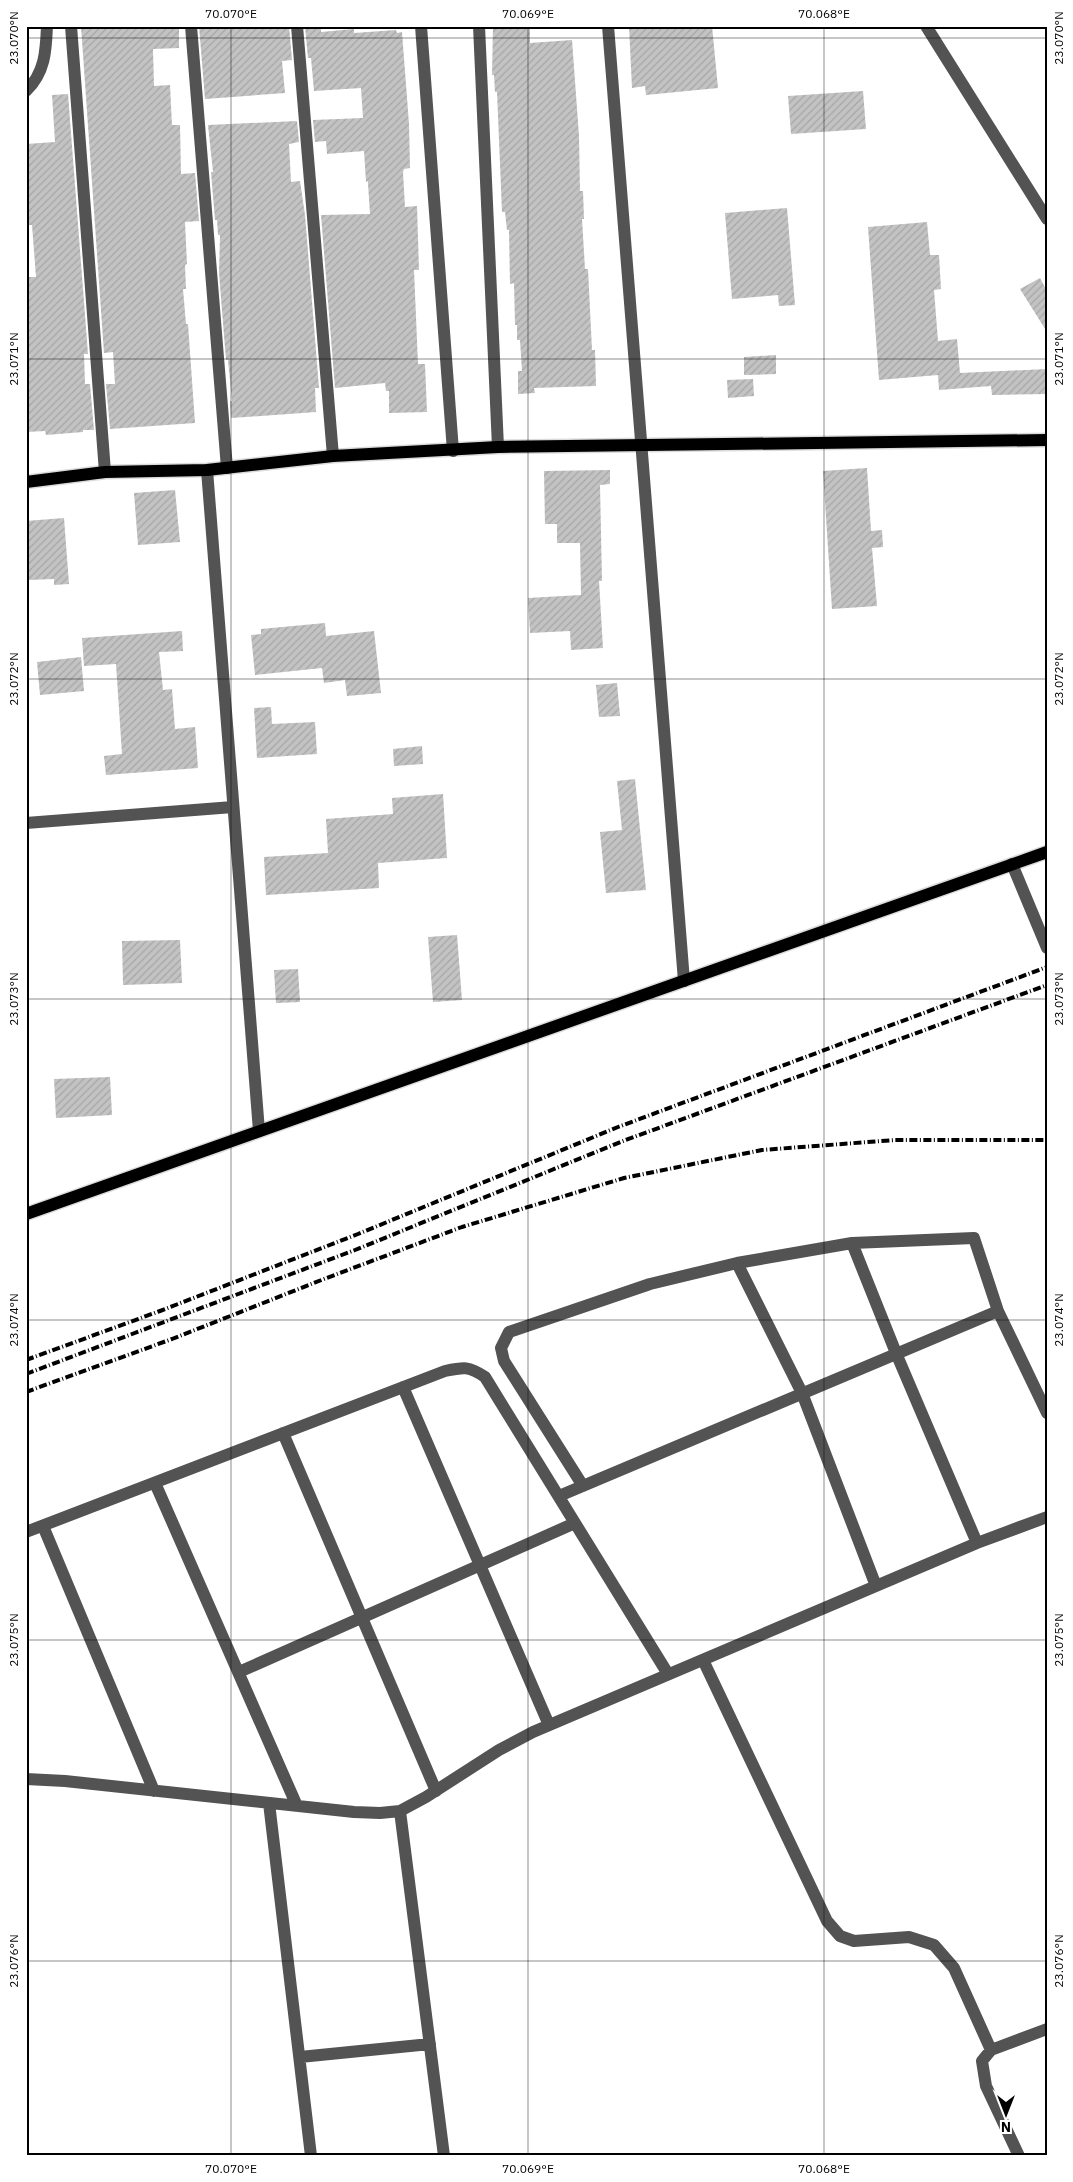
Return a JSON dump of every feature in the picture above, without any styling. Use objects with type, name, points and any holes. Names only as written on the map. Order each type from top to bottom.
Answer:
[{"type":"main road","points":[[26,482],[105,472],[207,470],[333,456],[498,447],[642,447],[1047,440]]},
{"type":"main road","points":[[26,1214],[1047,852]]},
{"type":"street","points":[[26,91],[34,83],[46,56],[47,26]]},
{"type":"street","points":[[71,26],[105,472]]},
{"type":"street","points":[[191,26],[227,468]]},
{"type":"street","points":[[297,26],[333,456]]},
{"type":"street","points":[[421,26],[453,450]]},
{"type":"street","points":[[478,26],[498,447]]},
{"type":"street","points":[[608,26],[684,981]]},
{"type":"street","points":[[926,26],[1047,218]]},
{"type":"street","points":[[207,470],[259,1131]]},
{"type":"street","points":[[26,823],[233,807]]},
{"type":"street","points":[[1012,864],[1047,948]]},
{"type":"street","points":[[583,1486],[504,1361],[501,1348],[509,1332],[650,1284],[737,1263],[852,1243],[974,1238],[998,1311],[1047,1413]]},
{"type":"street","points":[[852,1243],[896,1354],[976,1543]]},
{"type":"street","points":[[737,1263],[802,1392],[876,1586]]},
{"type":"street","points":[[559,1496],[998,1311]]},
{"type":"street","points":[[26,1532],[403,1387],[462,1367],[474,1369],[485,1376],[668,1674]]},
{"type":"street","points":[[403,1387],[549,1725]]},
{"type":"street","points":[[283,1433],[436,1791]]},
{"type":"street","points":[[155,1483],[297,1806]]},
{"type":"street","points":[[26,1779],[65,1781],[354,1812],[380,1813],[400,1811],[436,1791],[499,1750],[549,1725],[976,1543],[1047,1517]]},
{"type":"street","points":[[239,1672],[575,1523]]},
{"type":"street","points":[[43,1526],[154,1790]]},
{"type":"street","points":[[703,1660],[827,1921],[840,1936],[854,1941],[909,1937],[934,1945],[954,1968],[991,2050]]},
{"type":"street","points":[[269,1803],[311,2156]]},
{"type":"street","points":[[400,1811],[444,2156]]},
{"type":"street","points":[[1019,2156],[986,2086],[982,2061],[991,2050],[1047,2030]]},
{"type":"street","points":[[300,2057],[430,2044]]},
{"type":"building","points":[[81,26],[179,26],[179,48],[153,49],[154,86],[170,85],[172,125],[180,125],[181,174],[195,173],[199,221],[185,222],[187,264],[185,265],[186,289],[183,289],[186,324],[188,324],[195,423],[110,429],[106,384],[115,384],[113,352],[104,353]]},
{"type":"building","points":[[199,26],[289,26],[292,60],[282,61],[285,93],[205,99]]},
{"type":"building","points":[[305,26],[321,26],[321,32],[354,29],[354,33],[396,30],[397,33],[402,32],[409,124],[410,168],[404,169],[403,172],[405,207],[417,206],[419,270],[414,270],[418,364],[425,364],[427,412],[389,413],[389,391],[386,391],[385,383],[335,388],[321,215],[370,214],[368,181],[366,182],[364,151],[327,154],[326,141],[315,142],[313,120],[363,118],[361,88],[314,91],[311,58],[308,58]]},
{"type":"building","points":[[493,26],[530,26],[530,43],[572,40],[579,136],[580,191],[583,191],[584,219],[582,219],[585,269],[588,269],[592,350],[595,350],[596,386],[534,388],[535,393],[518,394],[518,371],[522,371],[520,340],[517,340],[517,325],[515,325],[514,283],[510,284],[509,230],[507,230],[505,212],[502,212],[497,92],[495,92],[494,75],[492,75]]},
{"type":"building","points":[[629,26],[712,26],[718,88],[646,95],[645,86],[632,88]]},
{"type":"building","points":[[863,91],[866,129],[791,134],[788,96]]},
{"type":"building","points":[[68,94],[88,354],[84,354],[85,384],[90,384],[94,430],[46,435],[45,431],[26,432],[26,277],[36,277],[32,225],[26,225],[26,200],[28,200],[26,144],[55,142],[52,95]]},
{"type":"building","points":[[297,121],[299,142],[289,144],[291,182],[300,181],[305,215],[319,388],[315,388],[316,412],[231,418],[230,401],[232,401],[228,360],[226,360],[219,273],[220,235],[218,235],[217,220],[215,220],[211,172],[213,172],[208,125]]},
{"type":"building","points":[[787,208],[795,305],[779,306],[778,295],[732,299],[725,213]]},
{"type":"building","points":[[927,222],[930,255],[939,255],[941,289],[934,290],[938,341],[957,339],[960,373],[1047,369],[1047,394],[992,395],[991,386],[939,390],[938,375],[879,380],[868,227]]},
{"type":"building","points":[[1040,278],[1047,291],[1047,332],[1020,289]]},
{"type":"building","points":[[776,355],[776,374],[744,375],[744,357]]},
{"type":"building","points":[[753,379],[754,396],[728,398],[727,380]]},
{"type":"building","points":[[867,468],[871,531],[882,530],[883,547],[872,548],[877,606],[832,609],[823,471]]},
{"type":"building","points":[[610,470],[610,484],[600,485],[602,581],[599,581],[603,648],[571,650],[570,631],[530,633],[528,598],[581,595],[580,543],[557,543],[557,524],[545,524],[544,471]]},
{"type":"building","points":[[175,490],[180,542],[138,545],[134,493]]},
{"type":"building","points":[[64,518],[69,584],[54,585],[54,579],[28,580],[26,521]]},
{"type":"building","points":[[325,623],[326,636],[374,631],[381,693],[347,696],[345,680],[324,683],[322,668],[255,675],[251,635],[261,634],[261,629]]},
{"type":"building","points":[[182,631],[183,651],[159,652],[163,690],[172,689],[175,729],[195,727],[198,768],[106,775],[104,756],[122,754],[116,664],[84,666],[82,638]]},
{"type":"building","points":[[81,657],[84,691],[40,695],[37,662]]},
{"type":"building","points":[[617,683],[620,716],[599,717],[596,685]]},
{"type":"building","points":[[271,707],[272,724],[315,722],[317,754],[257,758],[254,708]]},
{"type":"building","points":[[422,746],[423,764],[394,766],[393,749]]},
{"type":"building","points":[[635,779],[646,890],[606,893],[600,832],[622,830],[617,781]]},
{"type":"building","points":[[443,794],[447,858],[378,863],[379,888],[266,895],[264,857],[328,853],[326,819],[393,814],[392,798]]},
{"type":"building","points":[[457,935],[462,1000],[433,1002],[428,937]]},
{"type":"building","points":[[180,940],[182,983],[123,985],[122,941]]},
{"type":"building","points":[[298,969],[300,1002],[276,1003],[274,970]]},
{"type":"building","points":[[110,1077],[112,1115],[56,1118],[54,1079]]},
{"type":"railway","points":[[26,1360],[160,1311],[358,1234],[618,1127],[1047,967]]},
{"type":"railway","points":[[26,1374],[355,1250],[623,1141],[1047,985]]},
{"type":"railway","points":[[26,1392],[172,1339],[462,1227],[624,1178],[762,1150],[895,1140],[1047,1140]]}]
